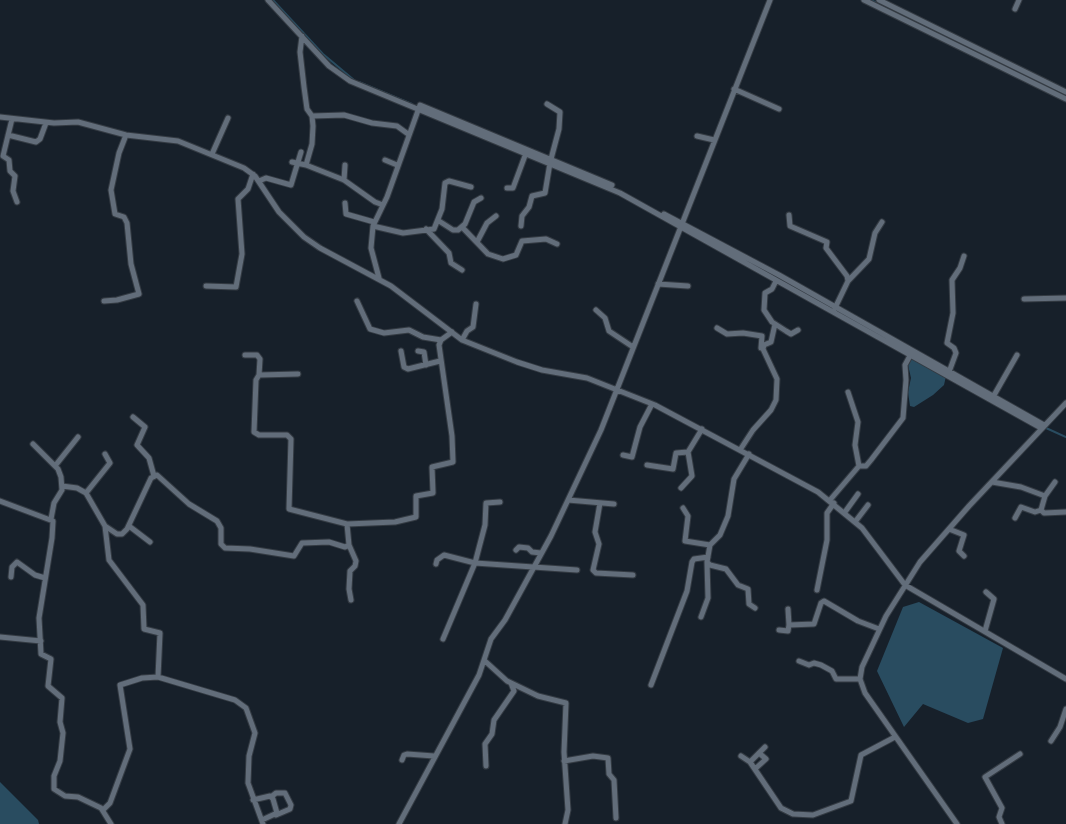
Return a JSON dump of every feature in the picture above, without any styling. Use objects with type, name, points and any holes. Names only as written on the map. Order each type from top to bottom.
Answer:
[{"type":"street","points":[[268,0],[340,74],[418,109],[551,161]]},
{"type":"street","points":[[399,824],[485,661],[491,639],[505,620],[541,553],[601,430],[770,0]]},
{"type":"street","points":[[864,0],[1066,99]]},
{"type":"street","points":[[879,0],[1066,93]]},
{"type":"street","points":[[1014,9],[1019,0]]},
{"type":"street","points":[[302,36],[300,52],[304,87],[307,109],[312,116],[312,144],[306,165]]},
{"type":"street","points":[[734,89],[779,109]]},
{"type":"street","points":[[521,226],[522,216],[529,207],[532,196],[545,193],[559,129],[560,112],[547,104]]},
{"type":"street","points":[[379,278],[371,248],[373,224],[383,205],[420,105],[620,193],[835,308],[1043,427]]},
{"type":"street","points":[[312,116],[344,115],[372,123],[397,126],[408,134]]},
{"type":"street","points":[[0,117],[46,123],[84,123],[126,135],[178,141],[244,168],[253,174],[279,212],[304,237],[379,278],[462,340],[542,370],[587,378],[652,404],[749,454],[845,512],[870,537],[905,584],[1066,678]]},
{"type":"street","points":[[212,154],[228,118]]},
{"type":"street","points":[[12,119],[3,156],[9,160],[10,170],[15,176],[13,191],[17,202]]},
{"type":"street","points":[[8,135],[36,142],[40,139],[46,123]]},
{"type":"street","points":[[104,301],[139,294],[130,256],[127,223],[124,217],[114,214],[111,191],[119,153],[126,135]]},
{"type":"street","points":[[697,136],[714,140]]},
{"type":"street","points":[[259,181],[266,178],[291,185],[294,163],[301,152]]},
{"type":"street","points":[[507,188],[513,188],[526,153]]},
{"type":"street","points":[[385,160],[397,165]]},
{"type":"street","points":[[294,163],[345,180],[383,205]]},
{"type":"street","points":[[345,165],[345,180]]},
{"type":"street","points":[[206,286],[236,287],[243,242],[238,198],[248,189],[253,174]]},
{"type":"street","points":[[345,203],[346,214],[403,233],[436,228],[446,182],[471,187]]},
{"type":"street","points":[[439,221],[453,230],[462,227],[468,220],[474,202],[481,198]]},
{"type":"street","points":[[789,215],[790,226],[827,242],[826,248],[841,265],[848,281]]},
{"type":"street","points":[[477,242],[487,223],[496,216]]},
{"type":"street","points":[[835,308],[848,281],[869,259],[875,233],[882,222]]},
{"type":"street","points":[[681,225],[776,281],[1043,427]]},
{"type":"street","points":[[462,227],[488,254],[503,259],[513,257],[522,241],[546,239],[557,244]]},
{"type":"street","points":[[426,229],[449,253],[451,263],[462,270]]},
{"type":"street","points":[[950,372],[956,353],[947,343],[953,313],[952,280],[964,256]]},
{"type":"street","points":[[776,281],[772,289],[765,293],[764,310],[775,324],[791,334],[798,330]]},
{"type":"street","points":[[658,284],[688,286]]},
{"type":"street","points":[[1024,299],[1066,298]]},
{"type":"street","points":[[357,301],[370,329],[384,333],[409,330],[423,337],[441,340]]},
{"type":"street","points":[[462,340],[473,327],[476,304]]},
{"type":"street","points":[[596,310],[605,318],[609,331],[633,347]]},
{"type":"street","points":[[764,355],[764,346],[771,342],[775,324]]},
{"type":"street","points":[[717,328],[727,334],[762,336],[760,353],[764,355],[777,379],[776,400],[771,410],[747,437],[740,450]]},
{"type":"street","points":[[245,355],[259,356],[254,432],[259,435],[290,437],[289,509],[347,524],[394,522],[416,517],[416,496],[433,493],[432,467],[452,463],[452,436],[439,345],[441,340],[452,332]]},
{"type":"street","points":[[401,351],[406,369],[440,361]]},
{"type":"street","points":[[418,351],[424,352],[426,365]]},
{"type":"street","points":[[859,466],[866,466],[904,418],[905,365],[911,353]]},
{"type":"street","points":[[993,397],[1017,355]]},
{"type":"street","points":[[259,375],[298,374]]},
{"type":"street","points":[[817,590],[827,540],[826,516],[832,502],[859,466],[855,445],[859,422],[848,392]]},
{"type":"street","points":[[957,824],[865,693],[860,679],[862,667],[880,629],[920,562],[1066,403]]},
{"type":"street","points":[[623,455],[632,457],[640,427],[652,404]]},
{"type":"street","points":[[1058,412],[1066,415]]},
{"type":"street","points":[[105,526],[120,535],[129,526],[154,476],[150,460],[137,445],[145,427],[133,417]]},
{"type":"street","points":[[681,488],[692,477],[688,452],[702,429]]},
{"type":"street","points":[[55,466],[78,437]]},
{"type":"street","points":[[33,444],[55,466],[62,486],[61,494],[54,503],[51,519],[52,538],[39,618],[41,655],[50,656],[51,659],[48,686],[62,698],[60,723],[63,733],[54,789],[65,796],[78,797],[103,810],[111,824]]},
{"type":"street","points":[[647,465],[673,469],[676,453],[688,452]]},
{"type":"street","points":[[86,493],[110,463],[105,454]]},
{"type":"street","points":[[701,617],[708,598],[706,575],[710,545],[721,533],[729,510],[733,482],[749,454]]},
{"type":"street","points":[[154,476],[161,477],[189,503],[217,521],[225,548],[294,556],[302,543],[329,542],[345,547],[349,545]]},
{"type":"street","points":[[992,482],[1014,485],[1045,496]]},
{"type":"street","points":[[1028,516],[1038,511],[1055,482]]},
{"type":"street","points":[[62,486],[74,487],[86,493],[105,526],[109,560],[143,605],[144,629],[160,633],[158,677]]},
{"type":"street","points":[[845,512],[858,494]]},
{"type":"street","points":[[568,500],[614,504]]},
{"type":"street","points":[[0,501],[51,519]]},
{"type":"street","points":[[443,639],[475,564],[485,525],[486,503],[500,502]]},
{"type":"street","points":[[600,503],[595,532],[599,544],[594,572],[633,575]]},
{"type":"street","points":[[855,522],[868,505]]},
{"type":"street","points":[[1015,518],[1021,507],[1044,513],[1066,512]]},
{"type":"street","points":[[683,508],[688,516],[685,541],[710,545]]},
{"type":"street","points":[[347,524],[349,545],[356,561],[350,571],[351,600]]},
{"type":"street","points":[[129,526],[150,542]]},
{"type":"street","points":[[949,529],[964,535],[959,551],[964,556]]},
{"type":"street","points":[[696,559],[699,545]]},
{"type":"street","points":[[516,550],[519,547],[528,548],[532,552],[541,553]]},
{"type":"street","points":[[436,564],[444,555],[475,564],[577,570]]},
{"type":"street","points":[[651,685],[662,653],[678,620],[687,591],[691,562],[708,559]]},
{"type":"street","points":[[708,559],[709,564],[726,569],[738,585],[748,589],[748,604],[755,608]]},
{"type":"street","points":[[11,577],[13,564],[19,562],[32,573],[45,578]]},
{"type":"street","points":[[985,631],[994,599],[986,592]]},
{"type":"street","points":[[789,625],[814,624],[824,601],[858,621],[880,629]]},
{"type":"street","points":[[779,630],[788,631],[788,610]]},
{"type":"street","points":[[0,637],[41,641]]},
{"type":"street","points":[[485,661],[511,683],[566,703],[564,761],[568,810],[565,824]]},
{"type":"street","points":[[799,661],[807,665],[821,665],[832,671],[835,679],[860,679]]},
{"type":"street","points":[[103,810],[110,803],[130,749],[120,685],[142,678],[158,677],[235,700],[246,708],[255,733],[248,783],[253,800],[263,822],[290,809],[291,805],[285,793],[253,800]]},
{"type":"street","points":[[486,766],[485,744],[492,734],[494,720],[514,691],[511,683]]},
{"type":"street","points":[[1051,741],[1060,727],[1066,709]]},
{"type":"street","points":[[741,756],[750,762],[782,808],[793,814],[816,814],[851,801],[854,798],[854,781],[861,755],[895,737]]},
{"type":"street","points":[[750,762],[765,747]]},
{"type":"street","points":[[755,769],[766,759],[759,753]]},
{"type":"street","points":[[1002,824],[999,819],[1002,808],[985,777],[1020,754]]},
{"type":"street","points":[[402,760],[404,755],[434,756]]},
{"type":"street","points":[[564,761],[593,756],[608,758],[608,774],[614,780],[616,818]]},
{"type":"street","points":[[271,797],[277,810],[276,815]]},
{"type":"water","points":[[916,358],[946,376],[944,385],[914,407],[910,406],[908,392],[911,378],[908,365],[910,359]]},
{"type":"water","points":[[919,602],[1003,648],[983,719],[968,723],[923,704],[904,727],[877,671],[903,607]]},
{"type":"water","points":[[0,782],[38,820],[39,824],[0,824]]},
{"type":"waterway","points":[[273,0],[323,54],[354,80]]},
{"type":"waterway","points":[[871,0],[980,54]]},
{"type":"waterway","points":[[359,82],[412,104]]},
{"type":"waterway","points":[[1046,428],[1066,437]]}]
